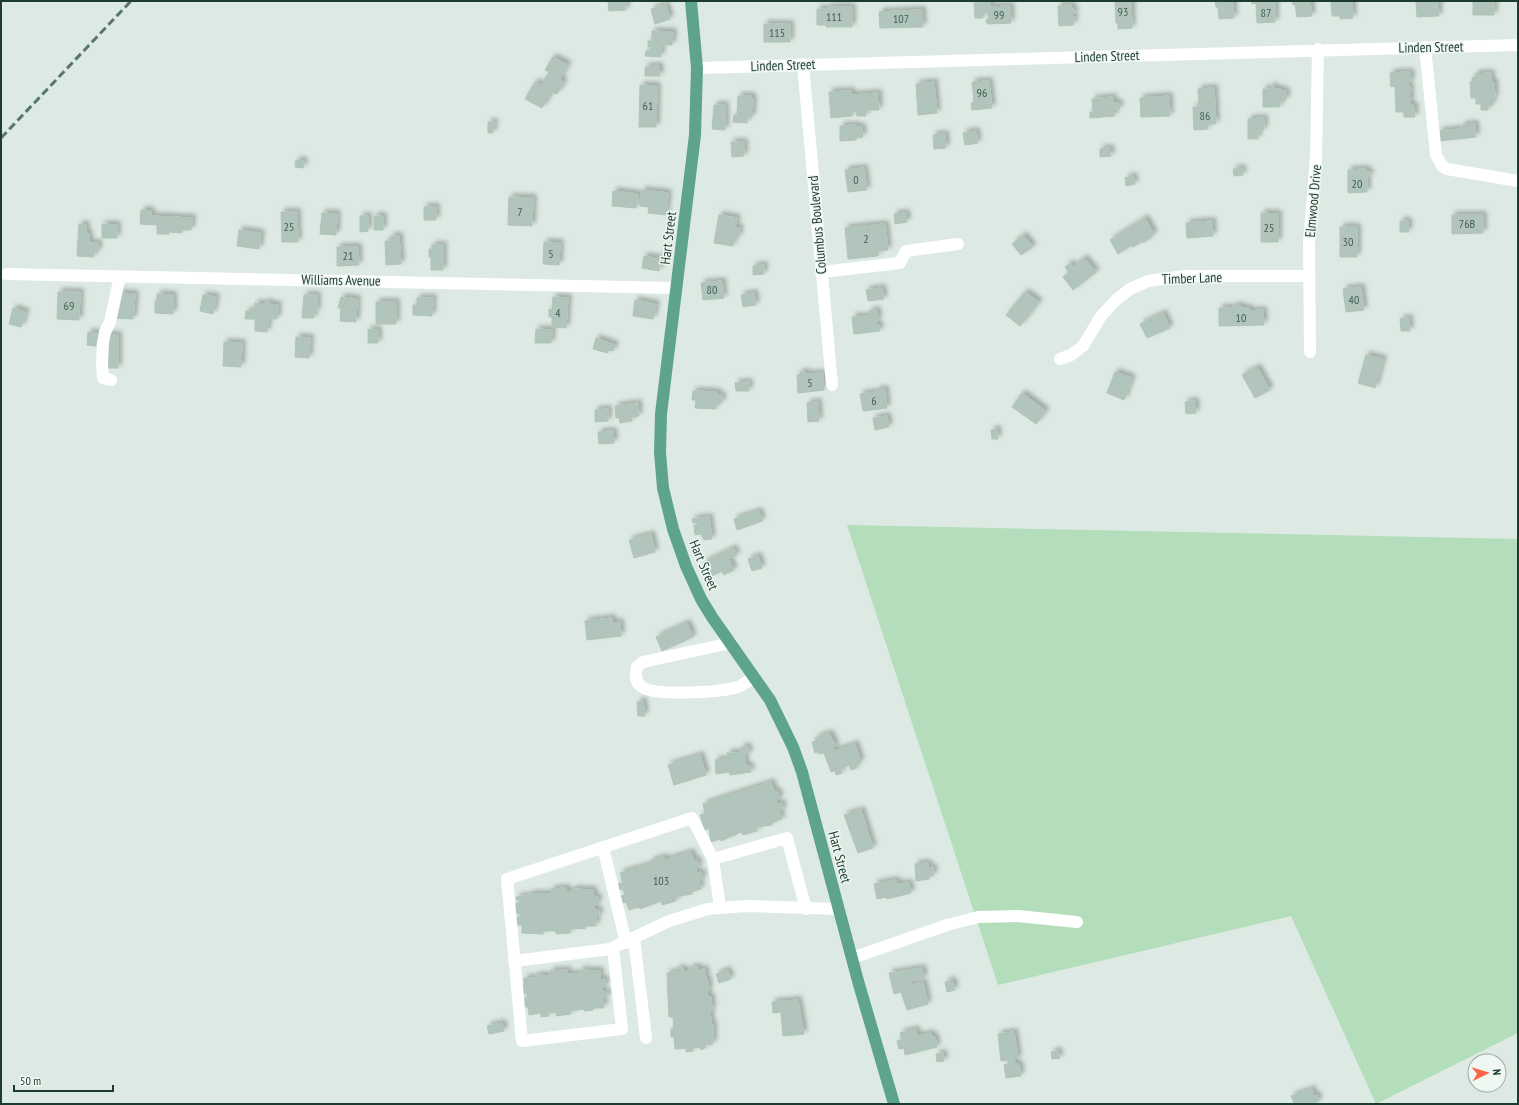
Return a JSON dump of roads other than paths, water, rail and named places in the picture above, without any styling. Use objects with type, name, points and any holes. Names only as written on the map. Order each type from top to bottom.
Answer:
[{"type":"main road","name":"Hart Street","points":[[691,1],[697,68],[695,141],[661,414],[660,452],[664,488],[673,529],[693,583],[712,617],[770,700],[795,753],[802,772],[852,958],[894,1104]]},
{"type":"street","name":"Linden Street","points":[[697,68],[1518,45]]},
{"type":"street","points":[[1425,47],[1436,155],[1438,161],[1447,169],[1518,181]]},
{"type":"street","name":"Elmwood Drive","points":[[1310,352],[1310,220],[1316,158],[1318,50]]},
{"type":"street","name":"Columbus Boulevard","points":[[803,64],[832,386]]},
{"type":"street","points":[[822,272],[900,263],[906,251],[958,244]]},
{"type":"street","name":"Williams Avenue","points":[[6,274],[676,288]]},
{"type":"street","points":[[111,380],[103,378],[102,351],[120,276]]},
{"type":"street","name":"Timber Lane","points":[[1060,359],[1070,355],[1083,346],[1101,316],[1116,300],[1130,289],[1148,281],[1184,276],[1309,276]]},
{"type":"street","points":[[731,643],[643,662],[636,667],[635,675],[637,682],[643,688],[654,691],[698,692],[739,687],[754,677]]},
{"type":"street","points":[[613,948],[622,1029],[522,1041],[507,879],[692,818],[713,860],[720,907]]},
{"type":"street","points":[[713,860],[787,838],[806,909]]},
{"type":"street","points":[[603,847],[630,940],[646,1038]]},
{"type":"street","points":[[514,961],[597,952],[613,948],[682,915],[720,907],[748,906],[839,909]]},
{"type":"street","points":[[852,958],[978,917],[1018,916],[1077,922]]},
{"type":"railway","points":[[1,138],[131,1]]}]
